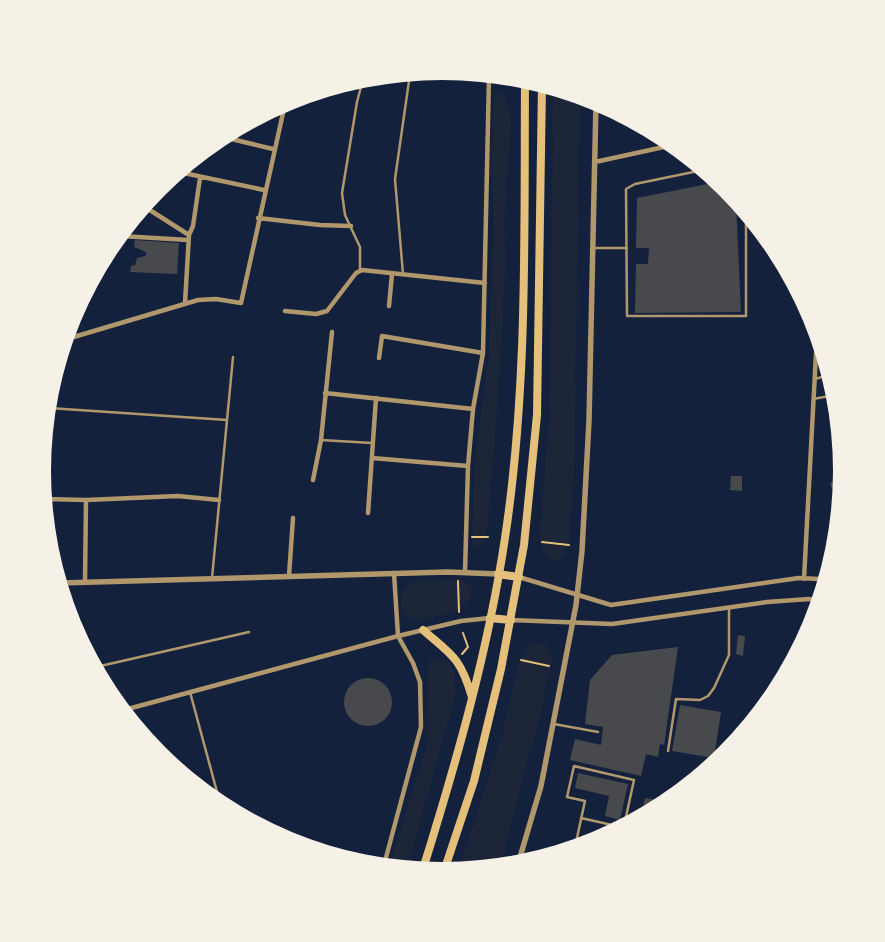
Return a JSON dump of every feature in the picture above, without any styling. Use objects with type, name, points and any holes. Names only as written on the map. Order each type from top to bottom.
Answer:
[{"type":"highway","points":[[425,861],[452,775],[490,618],[515,453],[520,380],[525,88]]},
{"type":"highway","points":[[447,862],[474,781],[519,577],[537,415],[542,92]]},
{"type":"highway","points":[[498,574],[519,577]]},
{"type":"highway","points":[[490,618],[511,620]]},
{"type":"highway","points":[[424,630],[457,659],[465,671],[472,698]]},
{"type":"street","points":[[465,572],[468,466],[473,409],[483,353],[489,83]]},
{"type":"street","points":[[521,855],[540,792],[577,595],[582,551],[589,421],[596,112]]},
{"type":"street","points":[[75,337],[185,303],[216,299],[241,303],[264,190],[282,114]]},
{"type":"street","points":[[235,140],[274,149]]},
{"type":"street","points":[[595,162],[663,148]]},
{"type":"street","points":[[188,175],[264,190]]},
{"type":"street","points":[[185,303],[189,238],[193,226],[200,178]]},
{"type":"street","points":[[151,210],[189,238]]},
{"type":"street","points":[[258,218],[320,226],[351,226]]},
{"type":"street","points":[[130,236],[189,238]]},
{"type":"street","points":[[285,311],[316,314],[327,311],[360,271],[484,283]]},
{"type":"street","points":[[389,306],[392,274]]},
{"type":"street","points":[[313,480],[321,440],[332,332]]},
{"type":"street","points":[[379,358],[382,336],[483,353]]},
{"type":"street","points":[[804,579],[816,356]]},
{"type":"street","points":[[325,393],[473,409]]},
{"type":"street","points":[[368,513],[376,398]]},
{"type":"street","points":[[372,458],[468,466]]},
{"type":"street","points":[[52,499],[86,500],[178,496],[220,500]]},
{"type":"street","points":[[85,582],[86,500]]},
{"type":"street","points":[[289,576],[293,518]]},
{"type":"street","points":[[68,582],[394,573],[465,572],[498,574]]},
{"type":"street","points":[[385,858],[422,727],[420,682],[413,663],[398,636],[394,573]]},
{"type":"street","points":[[519,577],[611,605],[804,579],[818,579]]},
{"type":"street","points":[[511,620],[612,624],[796,599],[812,600]]},
{"type":"street","points":[[131,708],[398,636],[461,621],[490,618]]},
{"type":"lane","points":[[403,275],[395,179],[409,82]]},
{"type":"lane","points":[[360,271],[360,247],[345,215],[342,193],[361,88]]},
{"type":"lane","points":[[694,172],[635,184],[626,190],[627,316],[746,316],[746,224]]},
{"type":"lane","points":[[593,248],[626,248]]},
{"type":"lane","points":[[212,579],[233,357]]},
{"type":"lane","points":[[815,380],[822,378]]},
{"type":"lane","points":[[813,399],[826,397]]},
{"type":"lane","points":[[57,409],[227,420]]},
{"type":"lane","points":[[321,440],[373,443]]},
{"type":"lane","points":[[668,751],[676,698],[700,700],[708,696],[726,666],[730,649],[729,607]]},
{"type":"lane","points":[[103,665],[249,632]]},
{"type":"lane","points":[[190,692],[216,790]]},
{"type":"lane","points":[[553,724],[598,732]]},
{"type":"lane","points":[[577,838],[585,801],[567,797],[574,766],[634,780],[624,818]]},
{"type":"lane","points":[[581,818],[611,824]]},
{"type":"path","points":[[471,537],[488,537]]},
{"type":"path","points":[[542,542],[569,545]]},
{"type":"path","points":[[458,581],[459,612]]},
{"type":"path","points":[[462,654],[468,647],[463,633]]},
{"type":"path","points":[[521,660],[549,666]]},
{"type":"shaded area","points":[[504,94],[511,118],[504,227],[506,256],[498,400],[487,528],[483,543],[479,547],[473,547],[475,459],[489,352],[494,220],[491,163],[494,95]]},
{"type":"shaded area","points":[[553,96],[580,105],[574,469],[569,543],[563,556],[558,561],[552,562],[543,550],[539,540],[550,409]]},
{"type":"shaded area","points":[[461,579],[472,588],[471,597],[459,608],[440,615],[413,620],[407,617],[401,607],[403,591],[411,582]]},
{"type":"shaded area","points":[[539,643],[546,644],[552,659],[539,719],[502,858],[461,861],[503,732],[518,666],[527,648]]},
{"type":"shaded area","points":[[431,659],[440,659],[450,663],[455,674],[456,692],[409,860],[391,859],[427,746],[428,664]]},
{"type":"building","points":[[708,184],[736,212],[741,312],[635,313],[636,264],[648,264],[649,248],[636,248],[637,198]]},
{"type":"building","points":[[135,240],[179,243],[177,274],[130,272],[131,266],[135,265],[137,258],[146,256],[146,252],[134,247]]},
{"type":"building","points":[[731,476],[742,476],[742,491],[730,490]]},
{"type":"building","points":[[834,482],[833,493],[830,483]]},
{"type":"building","points":[[738,635],[745,636],[743,656],[736,654]]},
{"type":"building","points":[[678,647],[664,745],[660,744],[658,757],[646,754],[641,776],[570,760],[575,739],[601,745],[603,727],[585,724],[590,680],[612,655]]},
{"type":"building","points":[[363,678],[373,678],[385,685],[392,697],[392,707],[385,719],[373,726],[363,726],[355,722],[348,715],[344,707],[344,697],[348,689],[355,682]]},
{"type":"building","points":[[680,705],[721,712],[715,752],[709,757],[672,751]]},
{"type":"building","points":[[578,773],[628,784],[620,820],[605,816],[609,796],[575,788]]},
{"type":"building","points":[[645,798],[655,799],[643,807]]}]
